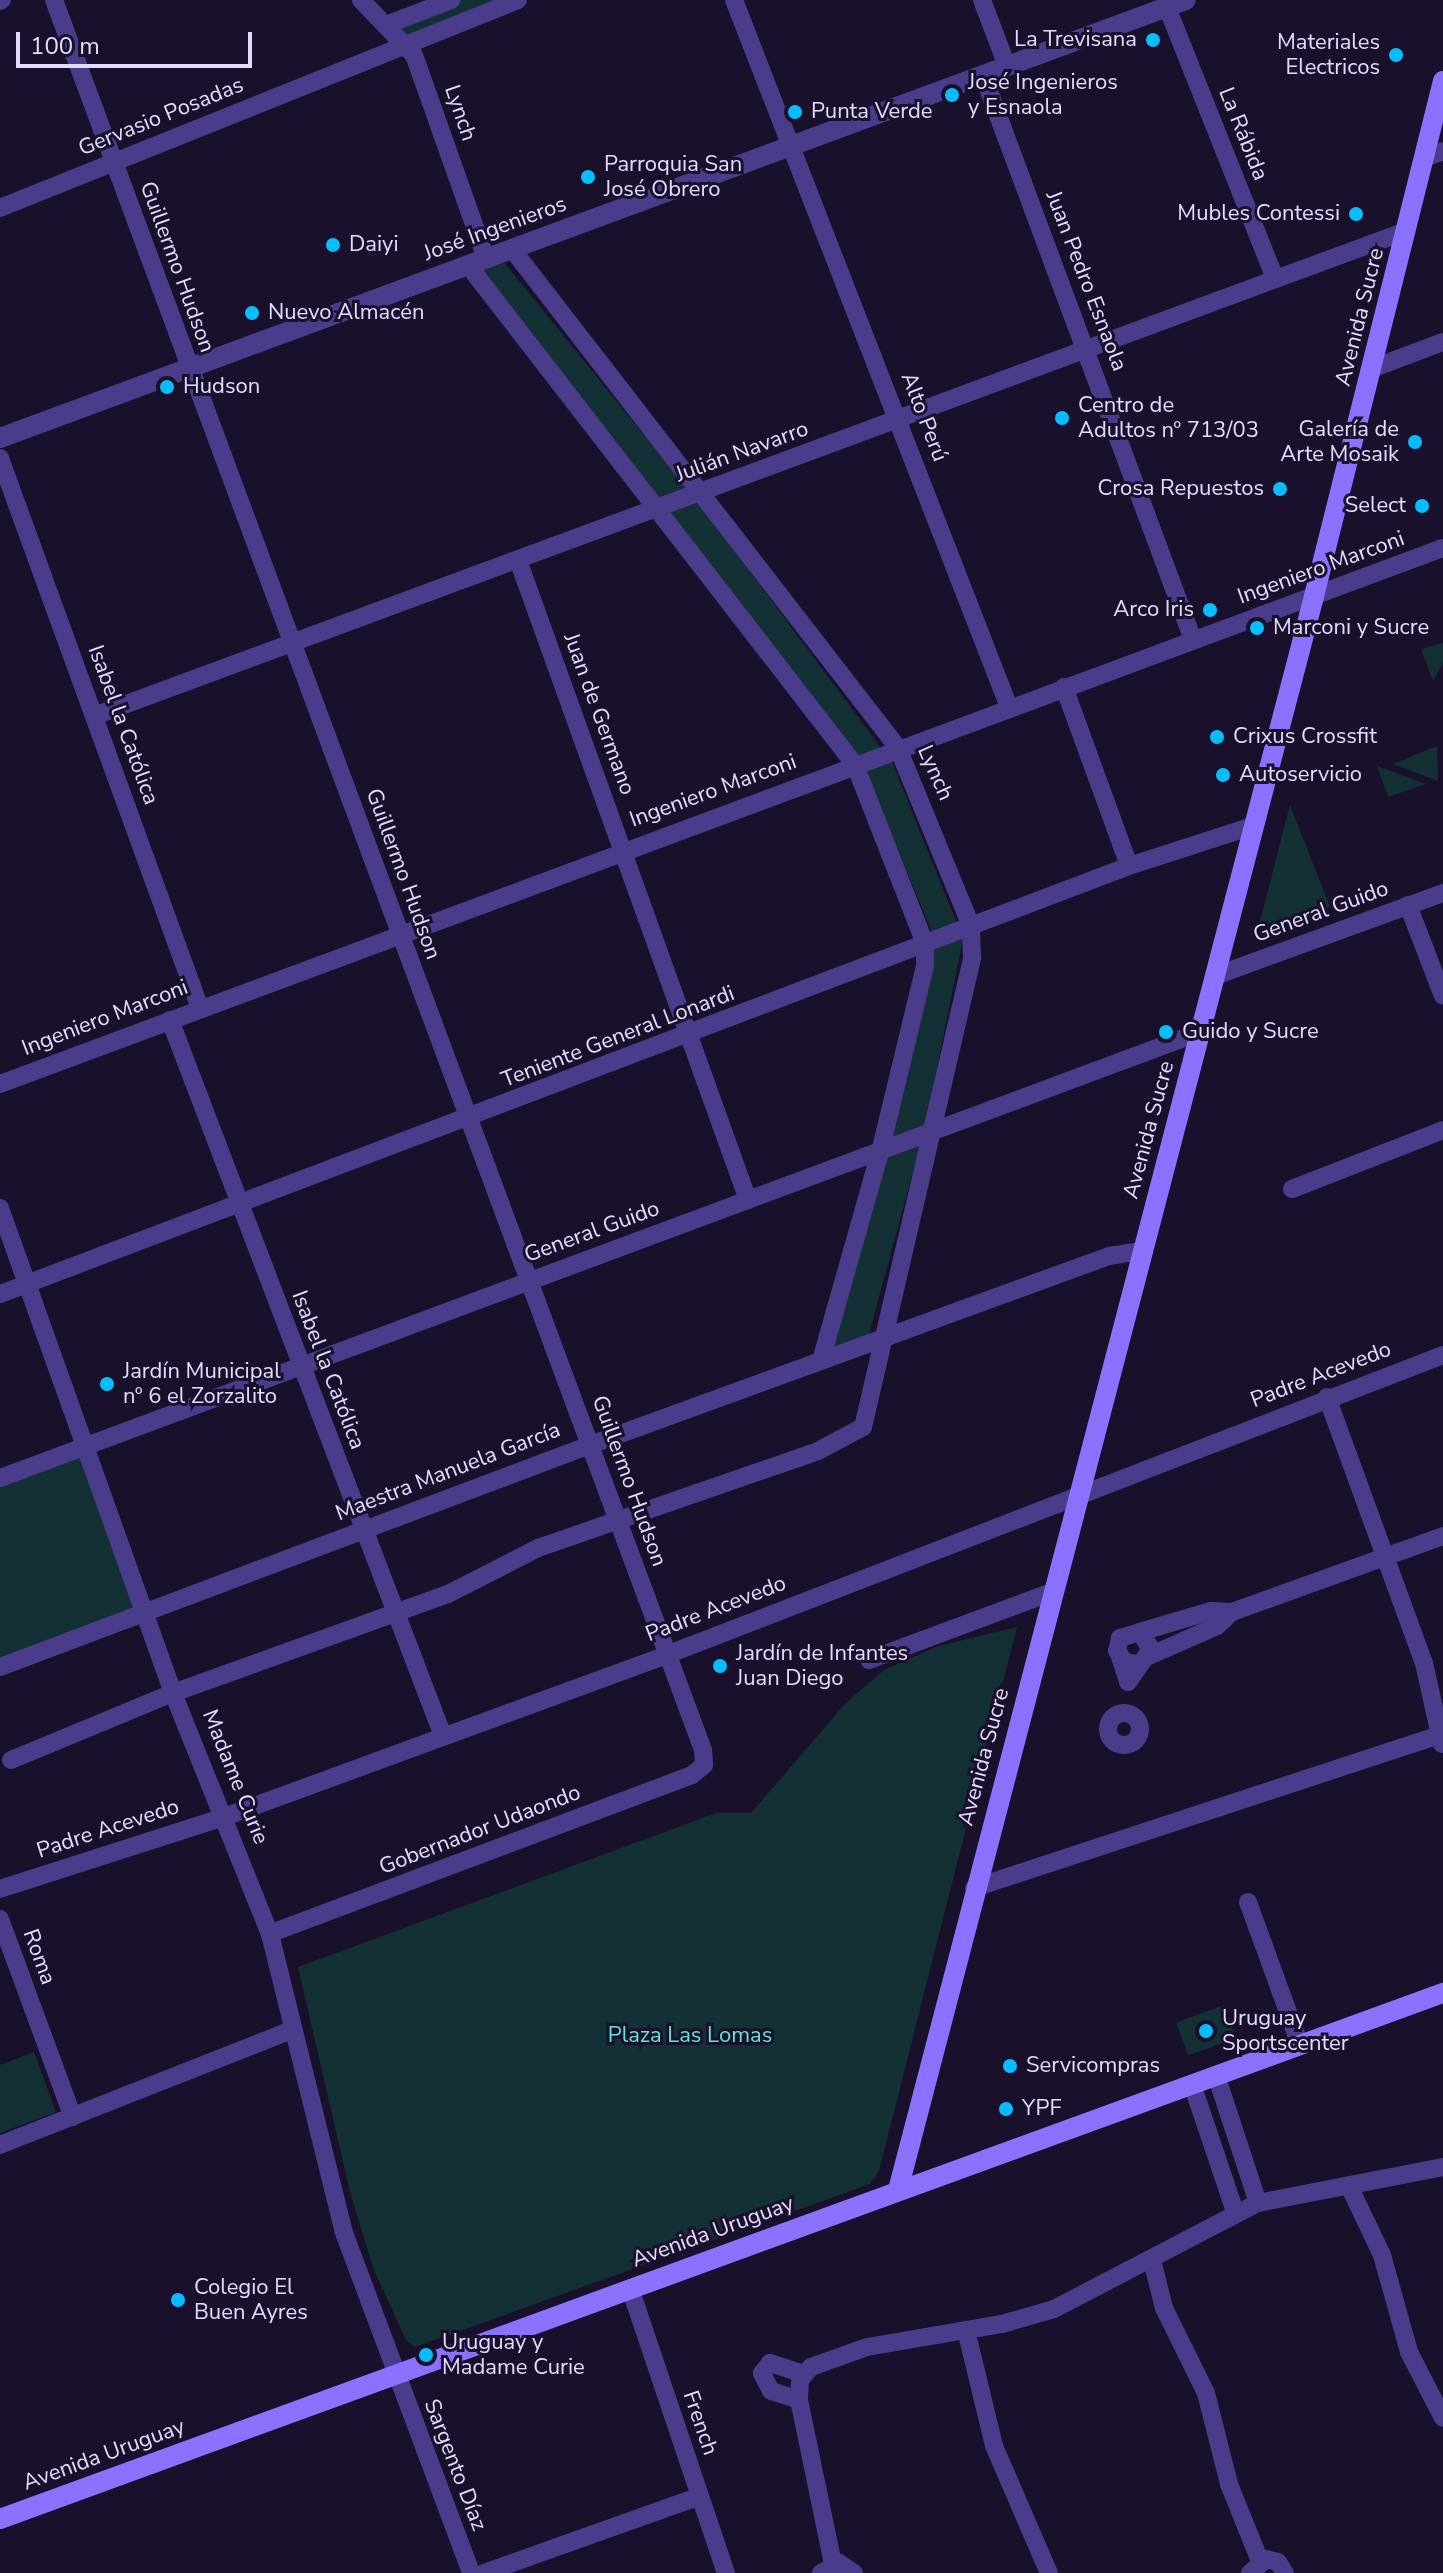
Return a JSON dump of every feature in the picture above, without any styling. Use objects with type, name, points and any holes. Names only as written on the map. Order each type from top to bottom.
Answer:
[{"type":"main road","name":"Avenida Sucre","points":[[898,2190],[974,1888],[1314,596],[1406,231],[1433,154],[1443,81]]},
{"type":"main road","name":"Avenida Uruguay","points":[[0,2519],[1443,1993]]},
{"type":"street","name":"Guillermo Hudson","points":[[54,0],[112,163],[669,1654],[704,1765]]},
{"type":"street","name":"Lynch","points":[[361,0],[408,46],[477,261],[657,510],[855,765],[925,944],[925,966],[880,1152],[821,1361]]},
{"type":"street","points":[[386,25],[451,0]]},
{"type":"street","name":"Alto Perú","points":[[734,0],[794,145],[1009,707]]},
{"type":"street","points":[[982,0],[1007,66]]},
{"type":"street","name":"Gervasio Posadas","points":[[0,208],[408,46],[513,1]]},
{"type":"street","name":"José Ingenieros","points":[[0,438],[1177,4]]},
{"type":"street","name":"La Rábida","points":[[1177,4],[1275,278]]},
{"type":"street","name":"Juan Pedro Esnaola","points":[[983,75],[1193,640]]},
{"type":"street","name":"Julián Navarro","points":[[94,716],[1406,231]]},
{"type":"street","name":"Lynch","points":[[512,249],[898,748],[971,926],[972,957],[934,1133],[863,1427],[818,1451],[618,1519]]},
{"type":"street","points":[[1371,369],[1443,342]]},
{"type":"street","name":"Isabel la Católica","points":[[0,458],[200,1008]]},
{"type":"street","name":"Ingeniero Marconi","points":[[0,1084],[623,850],[1443,548]]},
{"type":"street","name":"Juan de Germano","points":[[518,560],[748,1200]]},
{"type":"street","points":[[1064,687],[1129,866]]},
{"type":"street","name":"Teniente General Lonardi","points":[[0,1294],[689,1037],[1129,866],[1253,826]]},
{"type":"street","name":"General Guido","points":[[1215,976],[1443,893]]},
{"type":"street","points":[[1408,905],[1443,996]]},
{"type":"street","name":"Isabel la Católica","points":[[170,1020],[362,1531],[443,1736]]},
{"type":"street","name":"General Guido","points":[[0,1478],[1200,1032]]},
{"type":"street","points":[[1292,1189],[1443,1130]]},
{"type":"street","name":"Madame Curie","points":[[0,1208],[173,1693],[227,1816],[270,1934],[290,2031],[343,2230],[395,2374]]},
{"type":"street","name":"Maestra Manuela García","points":[[0,1667],[590,1445],[1109,1256],[1142,1251]]},
{"type":"street","name":"Padre Acevedo","points":[[0,1889],[227,1816],[669,1654],[1327,1397],[1443,1355]]},
{"type":"street","points":[[974,1888],[1442,1739],[1424,1663],[1327,1397]]},
{"type":"street","points":[[11,1760],[173,1693],[448,1594],[538,1548],[618,1519]]},
{"type":"street","points":[[1140,1632],[1149,1642],[1127,1702],[1120,1638],[1140,1632],[1211,1611],[1232,1612],[1443,1536]]},
{"type":"street","points":[[869,1660],[1052,1592]]},
{"type":"street","points":[[1120,1657],[1144,1660],[1217,1626],[1232,1612]]},
{"type":"street","name":"Gobernador Udaondo","points":[[270,1934],[692,1775],[704,1765]]},
{"type":"street","points":[[1248,1902],[1300,2045]]},
{"type":"street","name":"Roma","points":[[0,1919],[73,2117]]},
{"type":"street","points":[[0,2145],[290,2031]]},
{"type":"street","points":[[1216,2075],[1258,2203]]},
{"type":"street","points":[[1192,2084],[1235,2212]]},
{"type":"street","points":[[799,2400],[771,2391],[762,2373],[770,2363],[804,2374],[867,2347],[966,2330],[1054,2309],[1152,2260],[1235,2212],[1258,2203],[1350,2188],[1443,2167]]},
{"type":"street","points":[[1350,2188],[1382,2255],[1409,2352],[1443,2418]]},
{"type":"street","points":[[1152,2260],[1164,2308],[1206,2393],[1229,2484],[1255,2567],[1278,2562],[1285,2573]]},
{"type":"street","name":"French","points":[[630,2288],[726,2573]]},
{"type":"street","points":[[966,2330],[990,2436],[1049,2573]]},
{"type":"street","name":"Sargento Díaz","points":[[395,2374],[471,2573]]},
{"type":"street","points":[[804,2374],[799,2400],[827,2568],[845,2564],[854,2573]]},
{"type":"street","points":[[484,2573],[700,2496]]},
{"type":"green space","points":[[451,0],[518,0],[408,46],[386,25]]},
{"type":"green space","points":[[503,261],[696,499],[893,764],[963,939],[925,1127],[869,1334],[833,1350],[936,942],[866,772],[478,269]]},
{"type":"green space","points":[[1443,643],[1443,663],[1433,681],[1421,649]]},
{"type":"green space","points":[[1437,746],[1438,781],[1393,764]]},
{"type":"green space","points":[[1377,766],[1426,784],[1388,797]]},
{"type":"green space","points":[[1290,805],[1330,907],[1265,937],[1258,929]]},
{"type":"green space","points":[[85,1446],[145,1613],[0,1667],[0,1478]]},
{"type":"green space","name":"Plaza Las Lomas","points":[[1017,1627],[879,2171],[870,2184],[415,2347],[406,2340],[373,2268],[350,2192],[298,1967],[716,1813],[751,1813],[846,1703],[884,1670],[938,1646]]},
{"type":"green space","name":"Uruguay Sportscenter","points":[[1224,2005],[1236,2038],[1188,2055],[1176,2022]]},
{"type":"green space","points":[[34,2052],[56,2112],[0,2133],[0,2065]]},
{"type":"place","name":"La Trevisana","points":[[1153,40]]},
{"type":"place","name":"Materiales Electricos","points":[[1396,55]]},
{"type":"place","name":"José Ingenieros y Esnaola","points":[[952,95]]},
{"type":"place","name":"Punta Verde","points":[[795,112]]},
{"type":"place","name":"Parroquia San José Obrero","points":[[588,177]]},
{"type":"place","name":"Mubles Contessi","points":[[1356,214]]},
{"type":"place","name":"Daiyi","points":[[333,245]]},
{"type":"place","name":"Nuevo Almacén","points":[[252,313]]},
{"type":"place","name":"Hudson","points":[[167,387]]},
{"type":"place","name":"Centro de Adultos nº 713/03","points":[[1062,418]]},
{"type":"place","name":"Galería de Arte Mosaik","points":[[1415,442]]},
{"type":"place","name":"Crosa Repuestos","points":[[1280,489]]},
{"type":"place","name":"Select","points":[[1422,506]]},
{"type":"place","name":"Arco Iris","points":[[1210,610]]},
{"type":"place","name":"Marconi y Sucre","points":[[1257,628]]},
{"type":"place","name":"Crixus Crossfit","points":[[1217,737]]},
{"type":"place","name":"Autoservicio","points":[[1223,775]]},
{"type":"place","name":"Guido y Sucre","points":[[1166,1032]]},
{"type":"place","name":"Jardín Municipal nº 6 el Zorzalito","points":[[107,1384]]},
{"type":"place","name":"Jardín de Infantes Juan Diego","points":[[720,1666]]},
{"type":"place","name":"Uruguay Sportscenter","points":[[1206,2031]]},
{"type":"place","name":"Servicompras","points":[[1010,2066]]},
{"type":"place","name":"YPF","points":[[1006,2109]]},
{"type":"place","name":"Colegio El Buen Ayres","points":[[178,2300]]},
{"type":"place","name":"Uruguay y Madame Curie","points":[[426,2355]]}]
